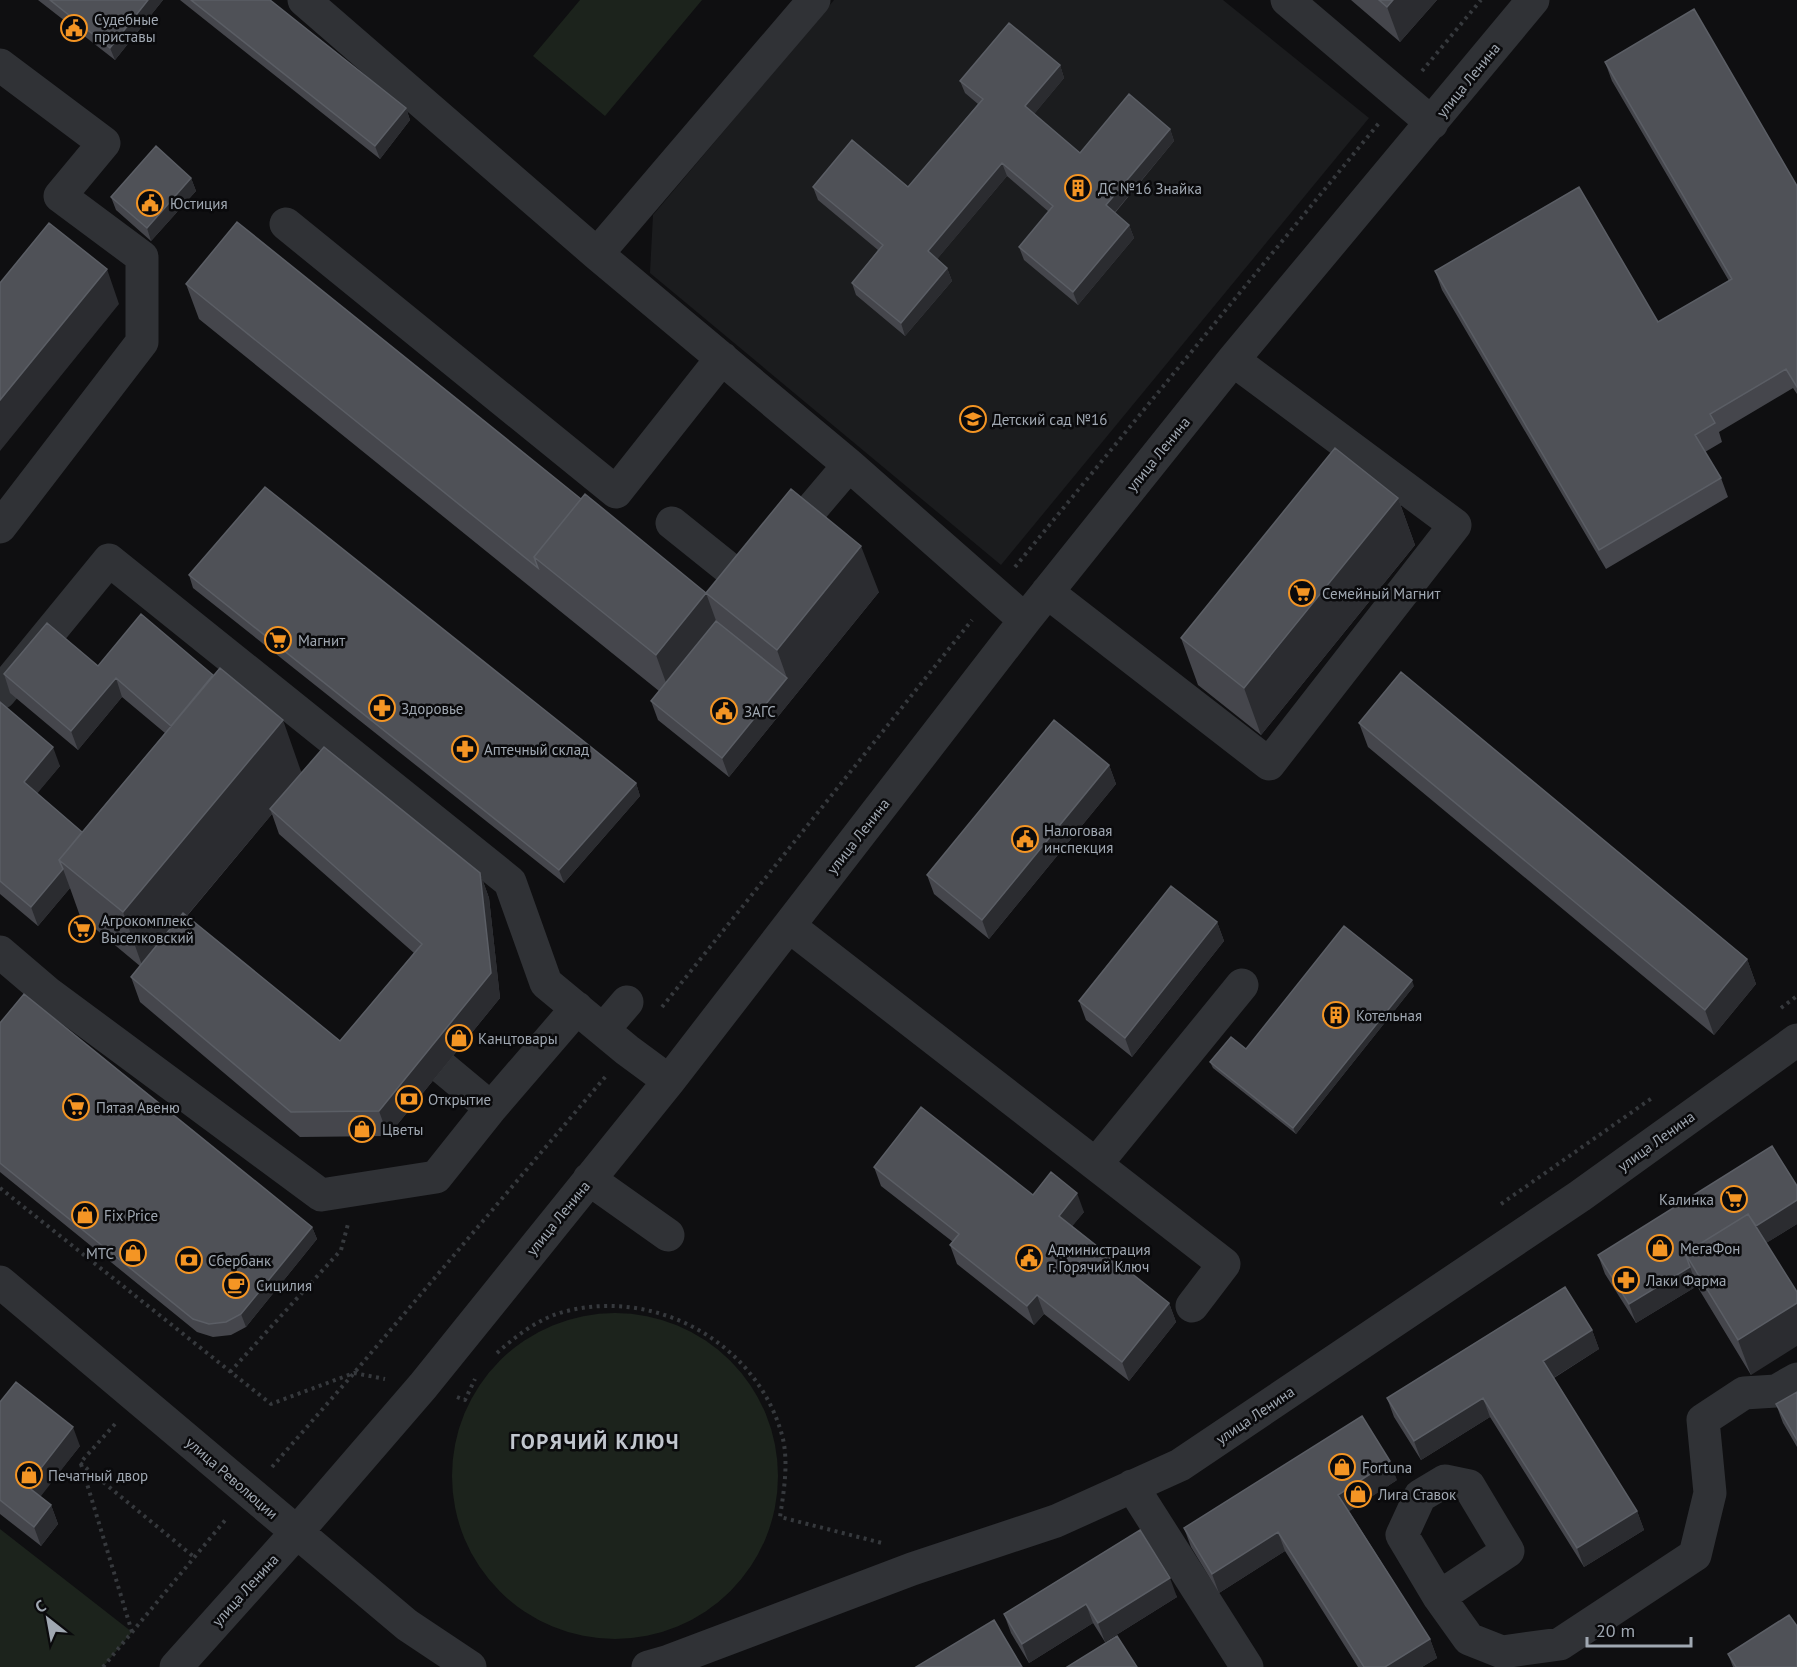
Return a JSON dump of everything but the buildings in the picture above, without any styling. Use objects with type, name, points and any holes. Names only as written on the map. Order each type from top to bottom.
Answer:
[{"type":"street","points":[[304,0],[597,254],[849,465],[1025,620]]},
{"type":"street","points":[[597,254],[814,0]]},
{"type":"street","points":[[1287,0],[1432,123]]},
{"type":"street","name":"улица Ленина","points":[[176,1667],[423,1386],[669,1081],[1047,592],[1233,360],[1533,0]]},
{"type":"street","points":[[0,65],[104,143],[60,196],[142,257],[142,342],[0,527]]},
{"type":"street","points":[[286,224],[616,492],[722,358]]},
{"type":"street","points":[[1047,592],[1269,764],[1455,525],[1233,360]]},
{"type":"street","points":[[672,523],[748,584],[849,465]]},
{"type":"street","points":[[0,693],[109,560],[510,882],[546,983],[669,1081]]},
{"type":"street","points":[[789,926],[1224,1264],[1192,1306]]},
{"type":"street","points":[[0,952],[48,993],[321,1194],[436,1178],[491,1108],[577,1008]]},
{"type":"street","points":[[1096,1164],[1242,985]]},
{"type":"street","points":[[615,1040],[627,1002]]},
{"type":"street","name":"улица Ленина","points":[[648,1667],[912,1569],[1056,1521],[1180,1465],[1580,1196],[1797,1040]]},
{"type":"street","points":[[443,1068],[491,1108]]},
{"type":"street","points":[[589,1179],[668,1235]]},
{"type":"street","name":"улица Революции","points":[[0,1282],[406,1625],[470,1667]]},
{"type":"street","points":[[1439,1597],[1469,1639],[1502,1652],[1560,1644],[1695,1555],[1710,1493],[1703,1420],[1744,1393],[1776,1391],[1797,1379]]},
{"type":"street","points":[[1132,1486],[1247,1667]]},
{"type":"path","points":[[103,1667],[249,1492],[354,1373],[615,1040],[993,594],[1481,0]]},
{"type":"path","points":[[1778,1010],[1797,996]]},
{"type":"path","points":[[1492,1211],[1654,1097]]},
{"type":"path","points":[[230,1372],[341,1250],[357,1189]]},
{"type":"path","points":[[80,1463],[117,1421]]},
{"type":"path","points":[[80,1463],[194,1557]]},
{"type":"path","points":[[80,1463],[132,1632]]},
{"type":"shaded area","points":[[580,0],[702,0],[605,116],[533,56]]},
{"type":"shaded area","name":"Детский сад №16","points":[[834,0],[1223,0],[1369,118],[1001,565],[650,273],[653,215]]},
{"type":"shaded area","points":[[615,1313],[647,1316],[677,1325],[706,1340],[730,1361],[751,1385],[766,1414],[775,1444],[778,1476],[775,1508],[766,1538],[751,1567],[730,1591],[706,1612],[677,1627],[647,1636],[615,1639],[583,1636],[553,1627],[524,1612],[500,1591],[479,1567],[464,1538],[455,1508],[452,1476],[455,1444],[464,1414],[479,1385],[500,1361],[524,1340],[553,1325],[583,1316]]},
{"type":"shaded area","points":[[0,1529],[132,1632],[103,1667],[0,1667]]},
{"type":"place","name":"Судебные приставы","points":[[74,28]]},
{"type":"place","name":"ДС №16 Знайка","points":[[1078,188]]},
{"type":"place","name":"Юстиция","points":[[150,203]]},
{"type":"place","name":"Детский сад №16","points":[[973,419]]},
{"type":"place","name":"Семейный Магнит","points":[[1302,593]]},
{"type":"place","name":"Магнит","points":[[278,640]]},
{"type":"place","name":"Здоровье","points":[[382,708]]},
{"type":"place","name":"ЗАГС","points":[[724,711]]},
{"type":"place","name":"Аптечный склад","points":[[465,749]]},
{"type":"place","name":"Налоговая инспекция","points":[[1025,839]]},
{"type":"place","name":"Агрокомплекс Выселковский","points":[[82,929]]},
{"type":"place","name":"Котельная","points":[[1336,1015]]},
{"type":"place","name":"Канцтовары","points":[[459,1038]]},
{"type":"place","name":"Открытие","points":[[409,1099]]},
{"type":"place","name":"Пятая Авеню","points":[[76,1107]]},
{"type":"place","name":"Цветы","points":[[362,1129]]},
{"type":"place","name":"Калинка","points":[[1734,1199]]},
{"type":"place","name":"Fix Price","points":[[85,1215]]},
{"type":"place","name":"МегаФон","points":[[1660,1248]]},
{"type":"place","name":"МТС","points":[[133,1253]]},
{"type":"place","name":"Администрация г. Горячий Ключ","points":[[1029,1258]]},
{"type":"place","name":"Сбербанк","points":[[189,1260]]},
{"type":"place","name":"Лаки Фарма","points":[[1626,1280]]},
{"type":"place","name":"Сицилия","points":[[236,1285]]},
{"type":"place","name":"Fortuna","points":[[1342,1467]]},
{"type":"place","name":"Печатный двор","points":[[29,1475]]},
{"type":"place","name":"Лига Ставок","points":[[1358,1494]]},
{"type":"district","name":"ГОРЯЧИЙ КЛЮЧ","points":[[595,1441]]}]
